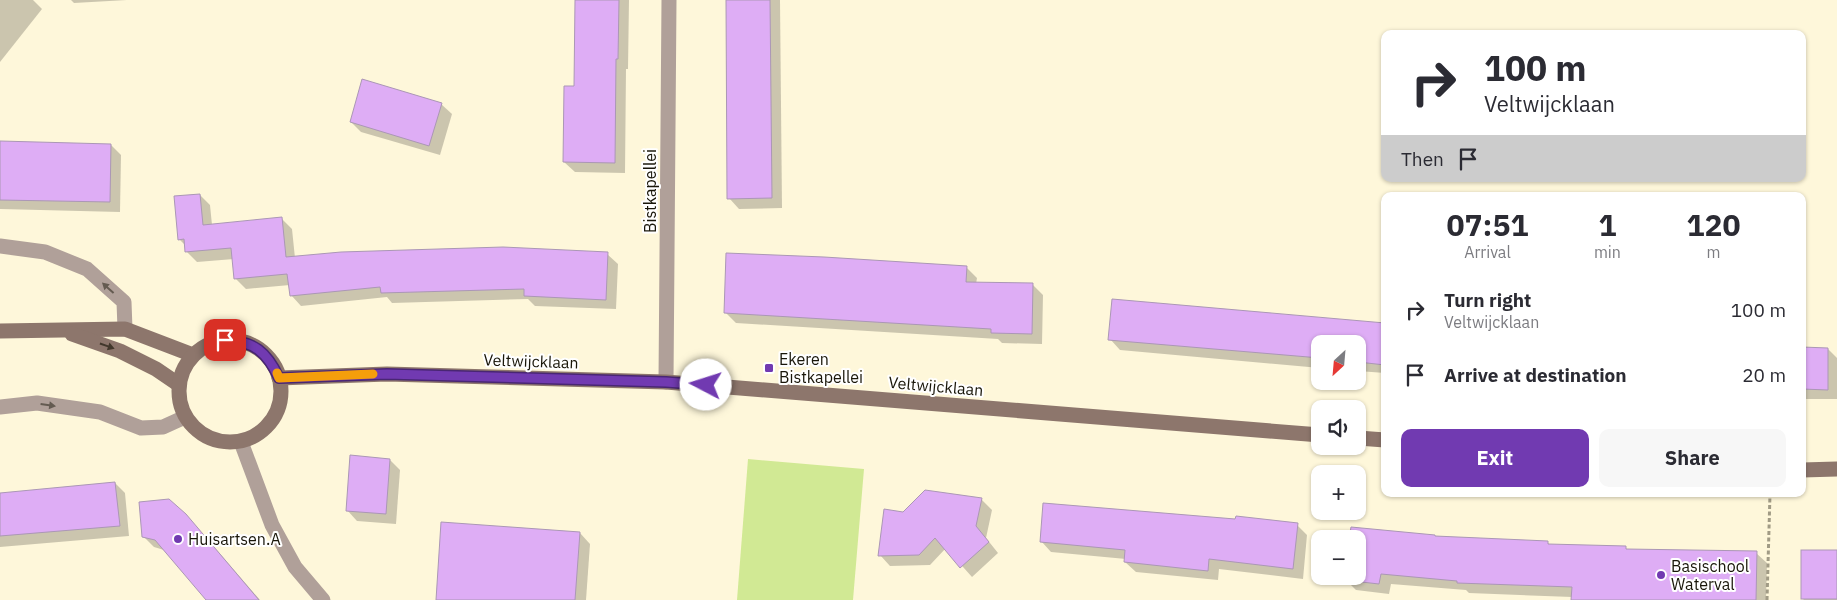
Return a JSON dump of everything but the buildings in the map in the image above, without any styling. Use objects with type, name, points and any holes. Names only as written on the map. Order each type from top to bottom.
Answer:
[{"type":"street","name":"Bistkapellei","points":[[666,382],[669,0]]},
{"type":"street","points":[[0,246],[45,252],[87,269],[124,302],[125,329]]},
{"type":"street","points":[[0,331],[125,329],[193,355]]},
{"type":"street","points":[[61,330],[120,351],[156,369],[178,384]]},
{"type":"street","points":[[239,340],[257,348],[271,361],[279,378],[280,400],[271,422],[262,431],[241,442],[215,441],[199,432],[186,417],[179,401],[178,384],[184,368],[193,355],[206,345],[216,342],[239,340]]},
{"type":"street","name":"Veltwijcklaan","points":[[279,378],[387,374],[666,382],[1311,434]]},
{"type":"street","points":[[0,407],[37,403],[100,412],[141,428],[163,426],[186,417]]},
{"type":"street","points":[[1366,439],[1381,440]]},
{"type":"street","points":[[241,442],[272,525],[295,567],[323,600]]},
{"type":"street","points":[[1806,470],[1837,469]]},
{"type":"path","points":[[1767,600],[1770,497]]},
{"type":"green space","points":[[748,459],[864,469],[853,600],[737,600]]},
{"type":"slow traffic","points":[[277,373],[279,378],[373,374]]},
{"type":"place","name":"Ekeren Bistkapellei","points":[[769,368]]},
{"type":"place","name":"Huisartsen.A","points":[[178,539]]},
{"type":"place","name":"Basischool Waterval","points":[[1661,575]]},
{"type":"route","points":[[225,340],[239,340],[257,348],[271,361],[279,378],[387,374],[666,382],[706,385]]}]
